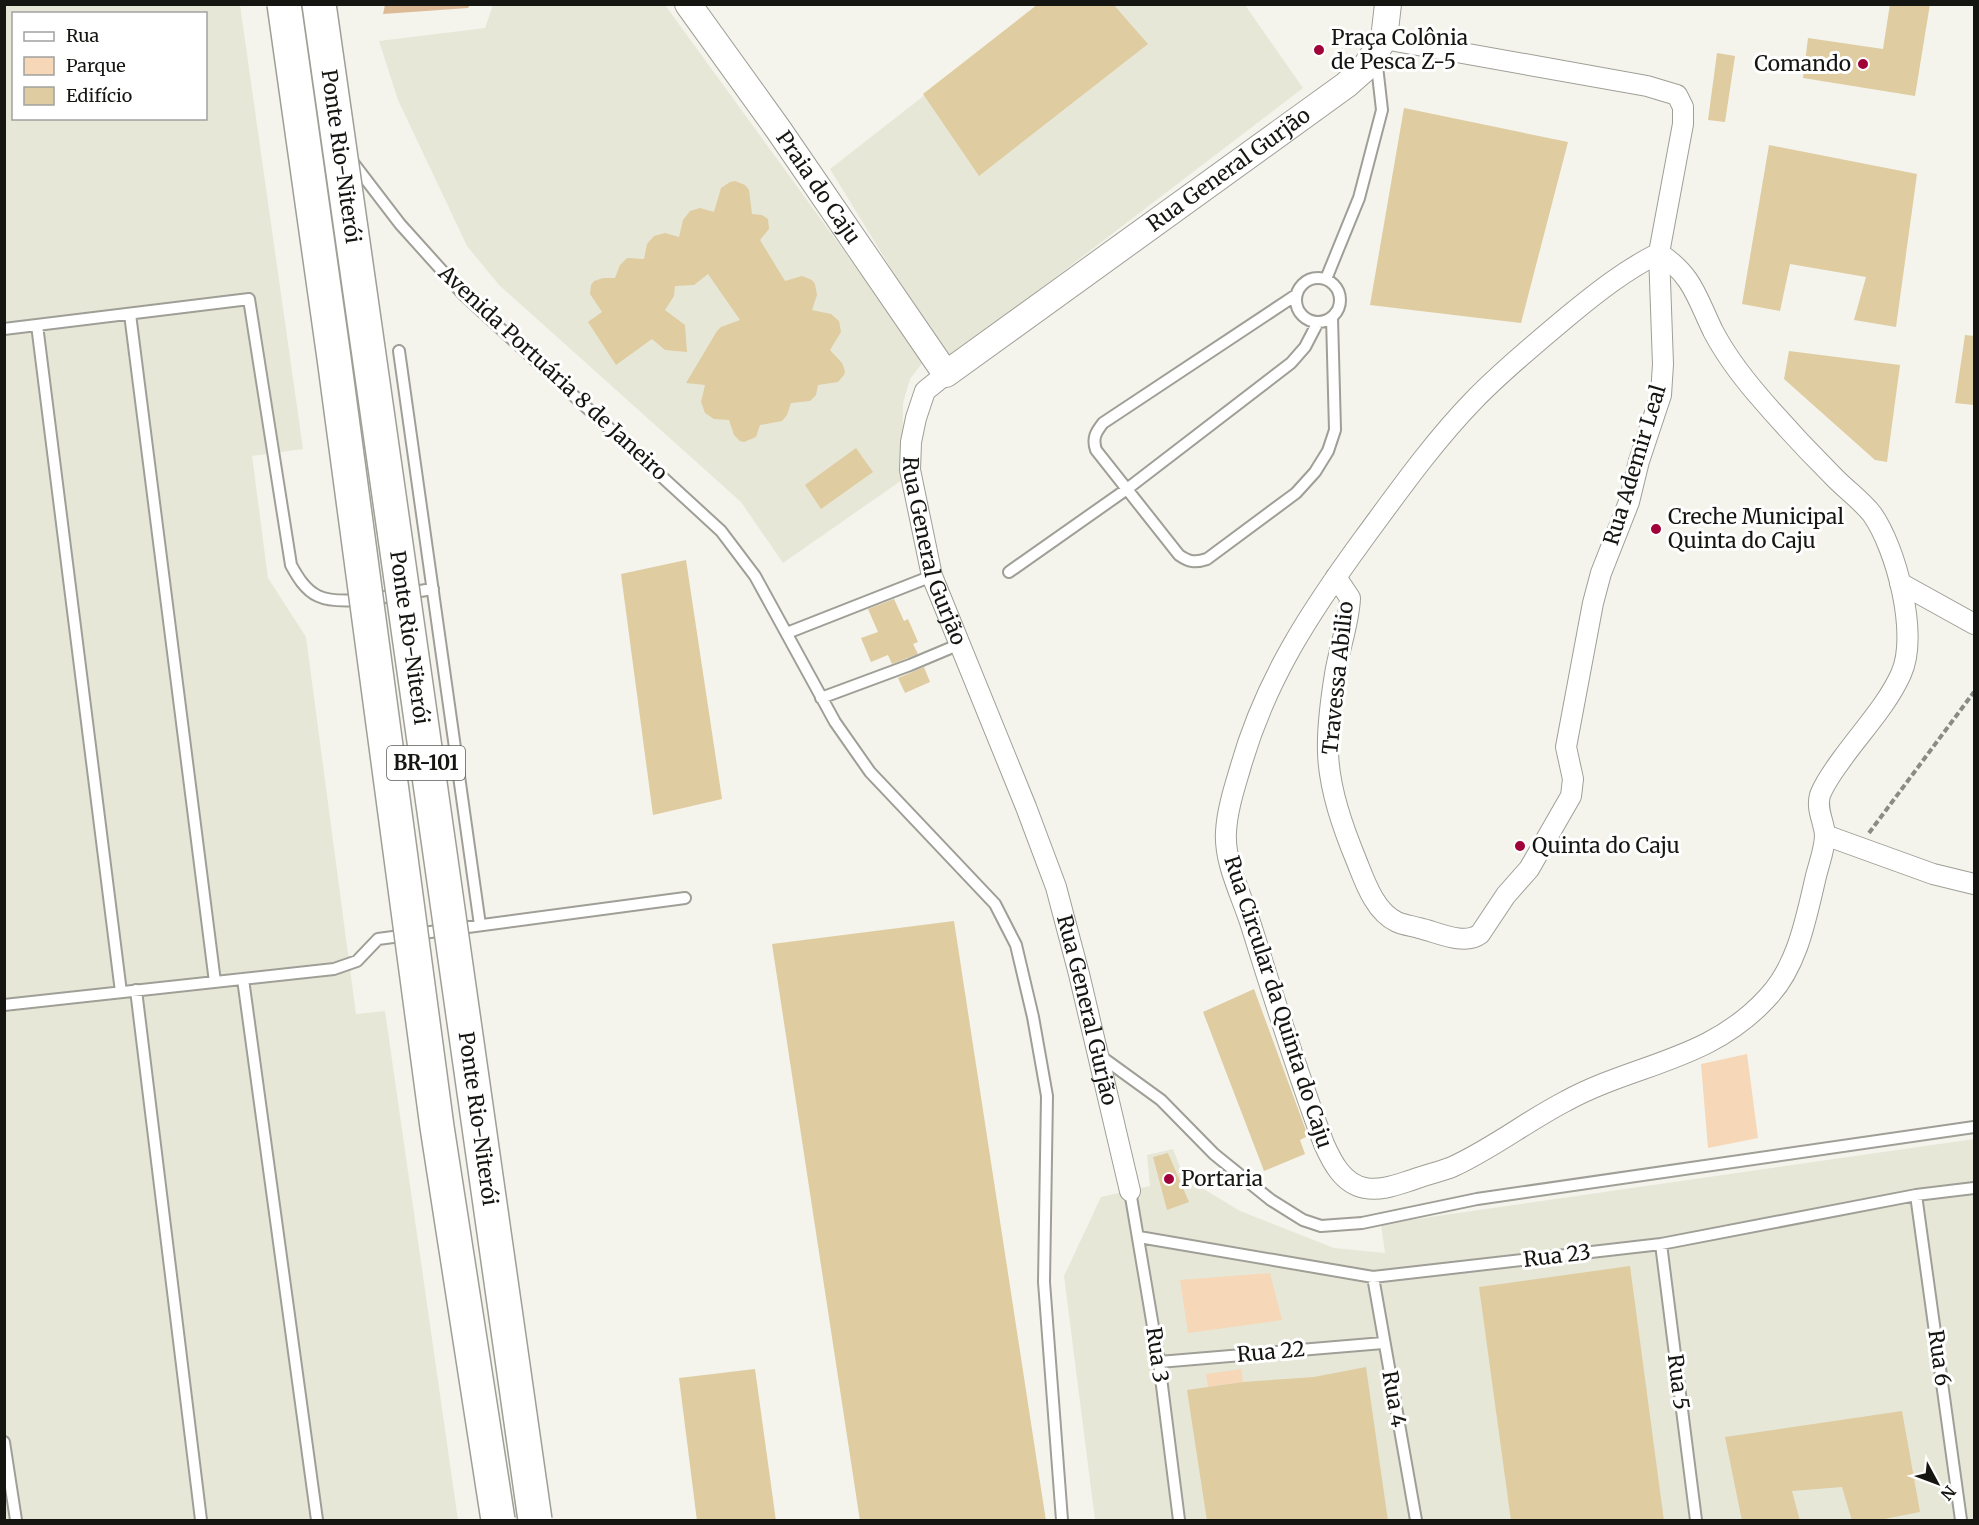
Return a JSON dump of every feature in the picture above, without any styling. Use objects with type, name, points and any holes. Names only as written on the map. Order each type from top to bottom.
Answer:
[{"type":"highway","name":"Ponte Rio-Niterói","points":[[284,4],[336,370],[437,1127],[498,1521]]},
{"type":"highway","name":"Ponte Rio-Niterói","points":[[319,4],[535,1521]]},
{"type":"street","name":"Praia do Caju","points":[[688,4],[778,129],[946,374]]},
{"type":"street","points":[[1380,47],[1388,4]]},
{"type":"street","name":"Rua General Gurjão","points":[[1130,1191],[1080,974],[1056,887],[932,576],[910,470],[911,442],[916,418],[925,391],[946,374],[1346,85],[1364,69],[1380,47]]},
{"type":"street","name":"Rua Ademir Leal","points":[[1380,47],[1647,86],[1670,91],[1677,95],[1683,106],[1683,124],[1659,253],[1663,364],[1661,395],[1629,502],[1601,573],[1593,603],[1566,747],[1574,788],[1555,826],[1529,869],[1506,895],[1484,928]]},
{"type":"street","name":"Rua Circular da Quinta do Caju","points":[[1659,253],[1685,273],[1714,333],[1735,368],[1798,441],[1874,517],[1883,535],[1905,601],[1906,636],[1903,670],[1888,698],[1832,773],[1820,795],[1818,807],[1825,835],[1797,949],[1769,997],[1713,1042],[1681,1056],[1603,1083],[1566,1101],[1452,1166],[1386,1188],[1362,1188],[1345,1178],[1332,1163],[1276,1007],[1227,846],[1226,833],[1235,785],[1247,744],[1271,683],[1335,577],[1404,483],[1473,400],[1526,351],[1585,302],[1634,266],[1659,253]]},
{"type":"street","name":"Travessa Abilio","points":[[1335,577],[1350,597],[1332,693],[1328,751],[1337,802],[1349,843],[1364,880],[1381,910],[1397,922],[1470,940],[1480,934],[1484,928]]},
{"type":"street","points":[[1900,583],[1974,624]]},
{"type":"street","points":[[1825,835],[1933,874],[1974,884]]},
{"type":"lane","name":"Avenida Portuária 8 de Janeiro","points":[[310,4],[328,131],[400,224],[463,294],[721,531],[755,576],[835,722],[870,772],[995,903],[1016,945],[1033,1017],[1047,1096],[1044,1282],[1062,1521]]},
{"type":"lane","points":[[1326,279],[1359,198],[1382,110],[1380,47]]},
{"type":"lane","points":[[1296,295],[1296,303],[1303,317],[1318,322],[1332,317],[1338,311],[1340,296],[1333,283],[1326,279],[1311,278],[1304,282],[1296,295],[1103,423],[1096,432],[1093,442],[1096,450],[1179,555],[1188,561],[1196,562],[1207,559],[1296,493],[1315,472],[1328,451],[1335,429],[1332,317]]},
{"type":"lane","points":[[4,329],[249,299],[291,565],[301,582],[317,596],[341,602],[433,589]]},
{"type":"lane","points":[[130,314],[215,982]]},
{"type":"lane","points":[[1009,572],[1127,489],[1291,363],[1305,347],[1318,322]]},
{"type":"lane","points":[[37,325],[121,992]]},
{"type":"lane","points":[[399,351],[480,925]]},
{"type":"lane","points":[[787,633],[932,576]]},
{"type":"lane","points":[[821,698],[960,644]]},
{"type":"lane","points":[[4,1005],[334,969],[357,961],[378,939],[685,898]]},
{"type":"lane","points":[[243,979],[317,1521]]},
{"type":"lane","points":[[136,990],[201,1521]]},
{"type":"lane","points":[[1097,1053],[1161,1100],[1215,1154],[1271,1200],[1303,1220],[1321,1226],[1362,1223],[1477,1200],[1974,1127]]},
{"type":"lane","name":"Rua 23","points":[[1139,1237],[1373,1277],[1661,1244],[1916,1195],[1974,1188]]},
{"type":"lane","name":"Rua 3","points":[[1130,1191],[1159,1362],[1179,1521]]},
{"type":"lane","name":"Rua 6","points":[[1916,1195],[1961,1521]]},
{"type":"lane","name":"Rua 5","points":[[1661,1244],[1696,1521]]},
{"type":"lane","name":"Rua 4","points":[[1373,1277],[1416,1521]]},
{"type":"lane","name":"Rua 22","points":[[1159,1362],[1383,1343]]},
{"type":"lane","points":[[4,1442],[16,1521]]},
{"type":"path","points":[[1859,846],[1974,692]]},
{"type":"shaded area","points":[[385,4],[470,5],[468,8],[383,14]]},
{"type":"shaded area","points":[[5,5],[240,5],[303,449],[252,456],[268,578],[306,637],[356,1014],[385,1011],[458,1520],[5,1520]]},
{"type":"shaded area","points":[[493,5],[665,5],[924,361],[910,379],[903,403],[902,480],[783,563],[741,502],[499,285],[467,246],[398,100],[379,41],[485,28]]},
{"type":"shaded area","points":[[1040,5],[1245,5],[1303,88],[947,360],[830,169]]},
{"type":"shaded area","points":[[1974,1139],[1974,1520],[1095,1520],[1064,1276],[1101,1197],[1150,1186],[1147,1155],[1173,1149],[1184,1177],[1240,1211],[1334,1248],[1385,1253],[1381,1224]]},
{"type":"green space","points":[[1747,1054],[1758,1138],[1708,1148],[1701,1064]]},
{"type":"green space","points":[[1270,1273],[1282,1320],[1188,1333],[1180,1280]]},
{"type":"green space","points":[[1241,1369],[1243,1382],[1208,1387],[1206,1374]]},
{"type":"building","points":[[1038,4],[1113,4],[1148,44],[979,176],[923,94]]},
{"type":"building","name":"Comando","points":[[1890,4],[1930,4],[1915,96],[1803,78],[1808,38],[1883,49]]},
{"type":"building","points":[[1717,53],[1735,56],[1725,122],[1708,120]]},
{"type":"building","points":[[1404,108],[1568,142],[1521,323],[1370,305]]},
{"type":"building","points":[[1769,145],[1917,174],[1896,327],[1854,320],[1866,277],[1790,264],[1780,311],[1742,304]]},
{"type":"building","points":[[735,181],[745,185],[749,190],[752,214],[762,215],[768,219],[769,229],[760,240],[785,281],[802,276],[812,280],[817,295],[812,310],[831,314],[839,321],[841,332],[830,350],[842,363],[845,371],[838,382],[818,385],[816,395],[810,401],[791,403],[782,421],[760,425],[756,437],[744,442],[734,435],[729,420],[714,419],[705,413],[701,402],[705,385],[686,383],[717,331],[721,327],[740,320],[708,274],[694,285],[675,286],[674,296],[665,310],[685,325],[687,352],[665,350],[652,339],[616,365],[588,322],[602,312],[590,294],[594,281],[615,278],[620,265],[627,258],[644,259],[647,244],[654,236],[665,233],[679,237],[683,220],[690,211],[700,208],[714,212],[721,188]]},
{"type":"building","points":[[1965,335],[1974,336],[1974,405],[1955,403]]},
{"type":"building","points":[[1789,351],[1900,365],[1887,462],[1875,460],[1784,379]]},
{"type":"building","points":[[856,448],[873,472],[821,509],[805,485]]},
{"type":"building","points":[[686,560],[722,799],[653,815],[621,574]]},
{"type":"building","points":[[894,599],[904,621],[908,619],[918,642],[913,644],[918,654],[892,664],[888,655],[871,662],[861,638],[878,632],[868,609]]},
{"type":"building","points":[[924,667],[930,682],[905,693],[898,678]]},
{"type":"building","points":[[954,921],[1046,1521],[860,1521],[772,944]]},
{"type":"building","points":[[1254,989],[1308,1136],[1300,1140],[1305,1154],[1264,1171],[1203,1012]]},
{"type":"building","name":"Portaria","points":[[1168,1153],[1189,1202],[1167,1210],[1153,1157]]},
{"type":"building","points":[[1630,1266],[1664,1521],[1511,1521],[1479,1287]]},
{"type":"building","points":[[1366,1367],[1388,1521],[1207,1521],[1187,1390],[1243,1382],[1314,1377]]},
{"type":"building","points":[[755,1369],[776,1521],[697,1521],[679,1378]]},
{"type":"building","points":[[1902,1411],[1920,1512],[1874,1521],[1852,1521],[1842,1487],[1792,1491],[1800,1521],[1742,1521],[1725,1437]]},
{"type":"place","name":"Praça Colônia de Pesca Z-5","points":[[1319,50]]},
{"type":"place","name":"Comando","points":[[1863,64]]},
{"type":"place","name":"Creche Municipal Quinta do Caju","points":[[1656,529]]},
{"type":"place","name":"Quinta do Caju","points":[[1520,846]]},
{"type":"place","name":"Portaria","points":[[1169,1179]]}]
